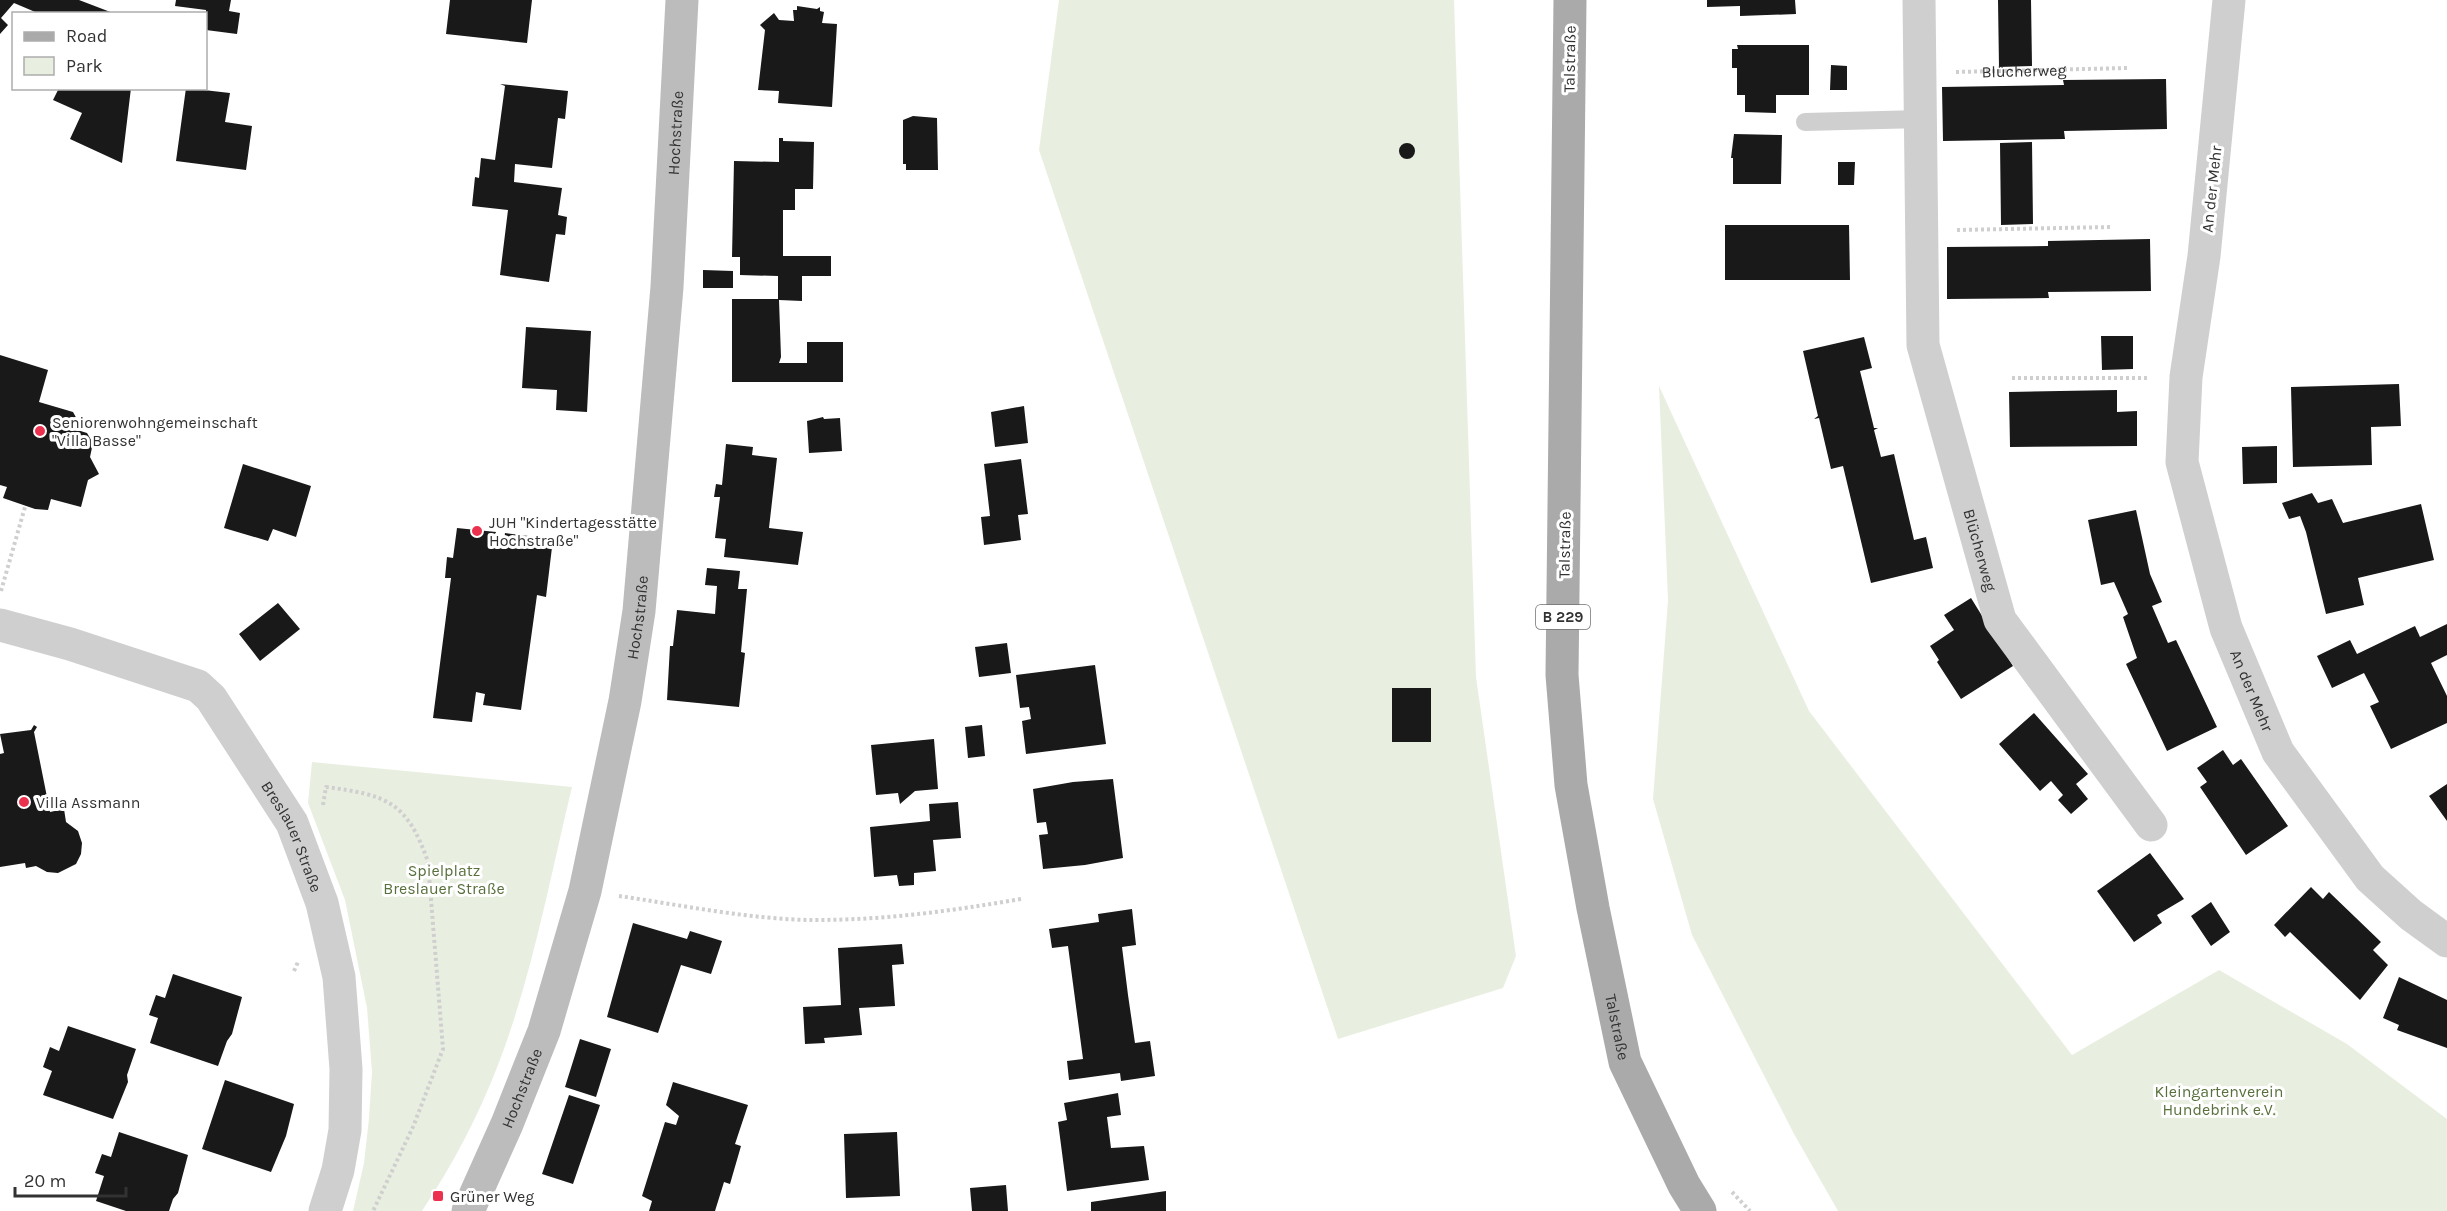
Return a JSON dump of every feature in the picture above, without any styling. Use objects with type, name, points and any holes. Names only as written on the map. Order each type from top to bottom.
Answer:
[{"type":"main road","name":"Hochstraße","points":[[468,1211],[507,1124],[544,1031],[585,891],[623,711],[639,611],[668,287],[682,0]]},
{"type":"main road","name":"Talstraße","points":[[1570,0],[1562,675],[1571,785],[1593,908],[1625,1062],[1684,1185],[1700,1211]]},
{"type":"street","name":"Blücherweg","points":[[1919,0],[1923,345],[2000,620],[2151,825]]},
{"type":"street","name":"An der Mehr","points":[[2229,0],[2204,256],[2186,378],[2182,462],[2226,628],[2278,752],[2370,878],[2411,915],[2447,941]]},
{"type":"street","name":"Breslauer Straße","points":[[0,625],[70,644],[198,686],[211,698],[292,824],[322,903],[339,977],[346,1069],[345,1130],[338,1170],[325,1211]]},
{"type":"lane","points":[[1805,122],[1920,119]]},
{"type":"path","name":"Blücherweg","points":[[1919,73],[2127,68]]},
{"type":"path","points":[[1923,231],[2112,227]]},
{"type":"path","points":[[2012,378],[2186,378]]},
{"type":"path","points":[[0,594],[25,507]]},
{"type":"path","points":[[321,815],[326,786],[372,793],[402,812],[418,834],[428,862],[443,1049],[413,1127],[373,1211]]},
{"type":"path","points":[[585,891],[729,912],[813,920],[920,916],[1021,899]]},
{"type":"green space","points":[[1059,0],[1454,0],[1476,677],[1516,956],[1503,988],[1338,1039],[1039,150]]},
{"type":"green space","name":"Kleingartenverein Hundebrink e.V.","points":[[1659,386],[1809,711],[2072,1055],[2219,970],[2347,1044],[2447,1119],[2447,1211],[1838,1211],[1794,1134],[1692,935],[1653,799],[1668,600]]},
{"type":"green space","name":"Spielplatz Breslauer Straße","points":[[312,762],[572,787],[540,927],[510,1032],[491,1084],[474,1121],[422,1211],[353,1211],[364,1163],[369,1118],[372,1072],[367,1008],[345,900],[308,803]]},
{"type":"building","points":[[0,0],[79,0],[110,12],[35,12],[14,3],[1,18],[8,25],[0,34]]},
{"type":"building","points":[[176,0],[231,0],[229,11],[240,13],[237,34],[207,30],[206,10],[175,6]]},
{"type":"building","points":[[450,0],[532,0],[527,43],[446,34]]},
{"type":"building","points":[[1707,0],[1795,0],[1796,14],[1740,16],[1740,6],[1707,7]]},
{"type":"building","points":[[1998,0],[2031,0],[2032,66],[1999,67]]},
{"type":"building","points":[[797,6],[817,9],[820,7],[820,11],[824,12],[822,23],[837,24],[832,107],[778,103],[779,91],[758,90],[765,30],[760,25],[774,13],[779,20],[794,21],[793,10],[797,10]]},
{"type":"building","points":[[1737,45],[1809,45],[1809,95],[1776,95],[1776,113],[1745,112],[1745,95],[1737,95],[1737,68],[1732,68],[1732,49],[1738,49]]},
{"type":"building","points":[[1831,65],[1847,66],[1847,90],[1830,90]]},
{"type":"building","points":[[2166,79],[2167,129],[2064,131],[2065,139],[1943,141],[1942,87],[2064,85],[2063,80]]},
{"type":"building","points":[[500,84],[568,91],[565,119],[558,118],[552,168],[515,164],[514,182],[562,188],[558,215],[567,217],[565,235],[556,234],[549,282],[500,275],[508,210],[472,206],[475,177],[479,178],[481,158],[495,160],[505,86]]},
{"type":"building","points":[[58,90],[131,90],[122,163],[70,139],[82,113],[53,100]]},
{"type":"building","points":[[186,90],[230,93],[225,122],[252,126],[246,170],[176,161]]},
{"type":"building","points":[[913,116],[937,118],[938,170],[906,170],[906,164],[903,164],[903,120]]},
{"type":"building","points":[[1734,134],[1782,135],[1781,184],[1733,184],[1733,158],[1731,158]]},
{"type":"building","points":[[779,138],[783,138],[783,141],[814,142],[813,189],[795,189],[795,210],[783,210],[783,256],[831,256],[831,276],[802,276],[802,301],[779,300],[781,357],[779,363],[807,363],[807,342],[843,342],[843,382],[732,382],[732,299],[778,299],[778,276],[740,275],[740,257],[732,257],[734,161],[779,162]]},
{"type":"building","points":[[2032,142],[2033,224],[2001,225],[2000,143]]},
{"type":"building","points":[[1404,143],[1410,143],[1415,151],[1413,157],[1404,159],[1399,154],[1399,148]]},
{"type":"building","points":[[1838,162],[1855,162],[1854,185],[1838,185]]},
{"type":"building","points":[[1725,225],[1849,225],[1850,280],[1725,280]]},
{"type":"building","points":[[2150,239],[2151,291],[2048,292],[2049,298],[1947,299],[1947,247],[2048,246],[2048,241]]},
{"type":"building","points":[[703,270],[733,271],[733,288],[703,288]]},
{"type":"building","points":[[526,327],[591,331],[587,412],[556,410],[557,390],[522,388]]},
{"type":"building","points":[[2101,336],[2133,336],[2133,369],[2102,370]]},
{"type":"building","points":[[1864,337],[1872,368],[1860,371],[1874,428],[1878,428],[1874,430],[1881,457],[1894,454],[1914,540],[1926,537],[1933,568],[1871,583],[1843,466],[1831,469],[1819,418],[1814,419],[1818,416],[1803,351]]},
{"type":"building","name":"Seniorenwohngemeinschaft \"Villa Basse\"","points":[[0,355],[48,370],[39,402],[73,412],[78,421],[74,429],[87,433],[93,443],[90,457],[99,474],[88,480],[81,507],[51,499],[48,510],[35,509],[3,498],[7,487],[0,485]]},
{"type":"building","points":[[2399,384],[2401,426],[2371,427],[2372,465],[2293,467],[2291,387]]},
{"type":"building","points":[[2117,390],[2117,412],[2137,411],[2137,446],[2010,447],[2009,392]]},
{"type":"building","points":[[1024,406],[1028,443],[995,447],[991,412]]},
{"type":"building","points":[[823,417],[824,419],[840,418],[842,451],[809,453],[807,421]]},
{"type":"building","points":[[726,444],[753,447],[752,455],[777,458],[769,528],[803,532],[798,565],[724,557],[726,539],[715,538],[720,497],[714,497],[716,484],[722,485]]},
{"type":"building","points":[[2277,446],[2277,483],[2243,484],[2242,447]]},
{"type":"building","points":[[1021,459],[1028,514],[1018,515],[1021,540],[984,545],[981,517],[990,516],[984,464]]},
{"type":"building","points":[[243,464],[311,486],[296,537],[273,529],[268,541],[224,528]]},
{"type":"building","points":[[2312,493],[2318,503],[2332,499],[2343,523],[2421,504],[2434,560],[2358,578],[2364,605],[2326,614],[2300,516],[2289,519],[2282,503]]},
{"type":"building","points":[[2136,510],[2150,574],[2162,602],[2152,606],[2168,643],[2176,640],[2217,727],[2167,751],[2126,664],[2137,658],[2123,617],[2128,614],[2114,582],[2101,585],[2088,520]]},
{"type":"building","points":[[457,528],[496,532],[494,540],[504,541],[505,533],[553,539],[546,597],[537,595],[521,710],[483,705],[485,694],[476,692],[472,722],[433,718],[451,578],[445,578],[447,557],[453,558]]},
{"type":"building","points":[[707,568],[740,571],[738,589],[747,589],[741,652],[745,653],[739,707],[667,700],[670,646],[673,646],[677,610],[715,614],[717,586],[705,585]]},
{"type":"building","points":[[1971,598],[2013,666],[1961,699],[1937,662],[1939,660],[1930,646],[1954,630],[1944,615]]},
{"type":"building","points":[[278,603],[300,629],[260,661],[239,634]]},
{"type":"building","points":[[2447,624],[2447,655],[2431,663],[2447,696],[2447,723],[2391,749],[2370,706],[2379,702],[2364,673],[2332,688],[2317,656],[2350,640],[2357,654],[2415,626],[2420,637]]},
{"type":"building","points":[[1007,643],[1011,673],[979,677],[975,647]]},
{"type":"building","points":[[1095,665],[1106,744],[1026,754],[1022,721],[1031,719],[1029,707],[1020,708],[1016,675]]},
{"type":"building","points":[[1392,688],[1431,688],[1431,742],[1392,742]]},
{"type":"building","points":[[2034,713],[2088,774],[2076,784],[2088,799],[2071,814],[2058,800],[2063,795],[2051,781],[2040,791],[1999,744]]},
{"type":"building","name":"Villa Assmann","points":[[34,725],[37,727],[34,732],[50,812],[64,809],[66,822],[78,831],[82,843],[81,854],[76,864],[58,873],[47,872],[36,866],[26,868],[25,863],[0,867],[0,754],[4,753],[0,734],[31,730]]},
{"type":"building","points":[[982,725],[985,756],[968,758],[965,727]]},
{"type":"building","points":[[934,739],[938,789],[915,791],[900,804],[898,793],[876,795],[871,745]]},
{"type":"building","points":[[2223,750],[2233,765],[2241,759],[2288,826],[2246,855],[2200,787],[2207,782],[2197,768]]},
{"type":"building","points":[[1113,779],[1123,858],[1043,869],[1039,835],[1048,834],[1046,822],[1037,823],[1033,789],[1073,782]]},
{"type":"building","points":[[2447,784],[2447,821],[2429,796]]},
{"type":"building","points":[[958,802],[961,838],[933,840],[936,871],[914,873],[914,885],[899,886],[897,875],[874,877],[870,827],[930,821],[929,804]]},
{"type":"building","points":[[2150,853],[2184,899],[2157,915],[2162,923],[2134,942],[2097,891]]},
{"type":"building","points":[[2311,887],[2323,899],[2329,892],[2381,942],[2373,950],[2388,965],[2360,1000],[2290,932],[2285,937],[2274,925]]},
{"type":"building","points":[[2211,902],[2230,932],[2211,946],[2191,916]]},
{"type":"building","points":[[1132,909],[1136,945],[1122,947],[1128,995],[1135,1043],[1150,1041],[1155,1076],[1121,1081],[1120,1073],[1069,1080],[1067,1061],[1083,1059],[1068,946],[1052,948],[1049,929],[1099,922],[1098,914]]},
{"type":"building","points":[[633,923],[687,939],[690,931],[722,941],[711,974],[681,965],[658,1033],[607,1017]]},
{"type":"building","points":[[902,944],[904,964],[892,965],[895,1006],[859,1008],[862,1035],[824,1038],[825,1043],[805,1044],[803,1007],[841,1005],[838,948]]},
{"type":"building","points":[[173,974],[242,997],[232,1034],[218,1066],[150,1043],[158,1018],[149,1015],[156,995],[165,998]]},
{"type":"building","points":[[2399,977],[2447,1000],[2447,1048],[2397,1030],[2399,1025],[2383,1018]]},
{"type":"building","points":[[68,1026],[136,1049],[127,1075],[128,1082],[113,1119],[43,1095],[52,1071],[43,1067],[50,1047],[59,1051]]},
{"type":"building","points":[[580,1039],[611,1049],[596,1097],[565,1087]]},
{"type":"building","points":[[225,1080],[294,1104],[286,1136],[271,1172],[202,1149]]},
{"type":"building","points":[[673,1082],[748,1105],[735,1144],[741,1146],[730,1184],[724,1182],[715,1211],[649,1211],[652,1201],[642,1196],[665,1122],[676,1125],[679,1116],[666,1105]]},
{"type":"building","points":[[1118,1093],[1121,1115],[1107,1117],[1111,1148],[1144,1146],[1149,1180],[1067,1191],[1058,1122],[1067,1120],[1064,1103]]},
{"type":"building","points":[[569,1095],[600,1105],[573,1184],[542,1174]]},
{"type":"building","points":[[119,1132],[188,1155],[178,1193],[169,1211],[126,1211],[96,1201],[104,1176],[95,1173],[102,1154],[111,1157]]},
{"type":"building","points":[[897,1132],[900,1196],[846,1198],[844,1134]]},
{"type":"building","points":[[1006,1185],[1008,1211],[972,1211],[970,1188]]},
{"type":"building","points":[[1166,1191],[1166,1211],[1091,1211],[1091,1202]]},
{"type":"place","name":"Seniorenwohngemeinschaft \"Villa Basse\"","points":[[40,431]]},
{"type":"place","name":"JUH \"Kindertagesstätte Hochstraße\"","points":[[477,531]]},
{"type":"place","name":"Villa Assmann","points":[[24,802]]},
{"type":"place","name":"Grüner Weg","points":[[438,1196]]}]
